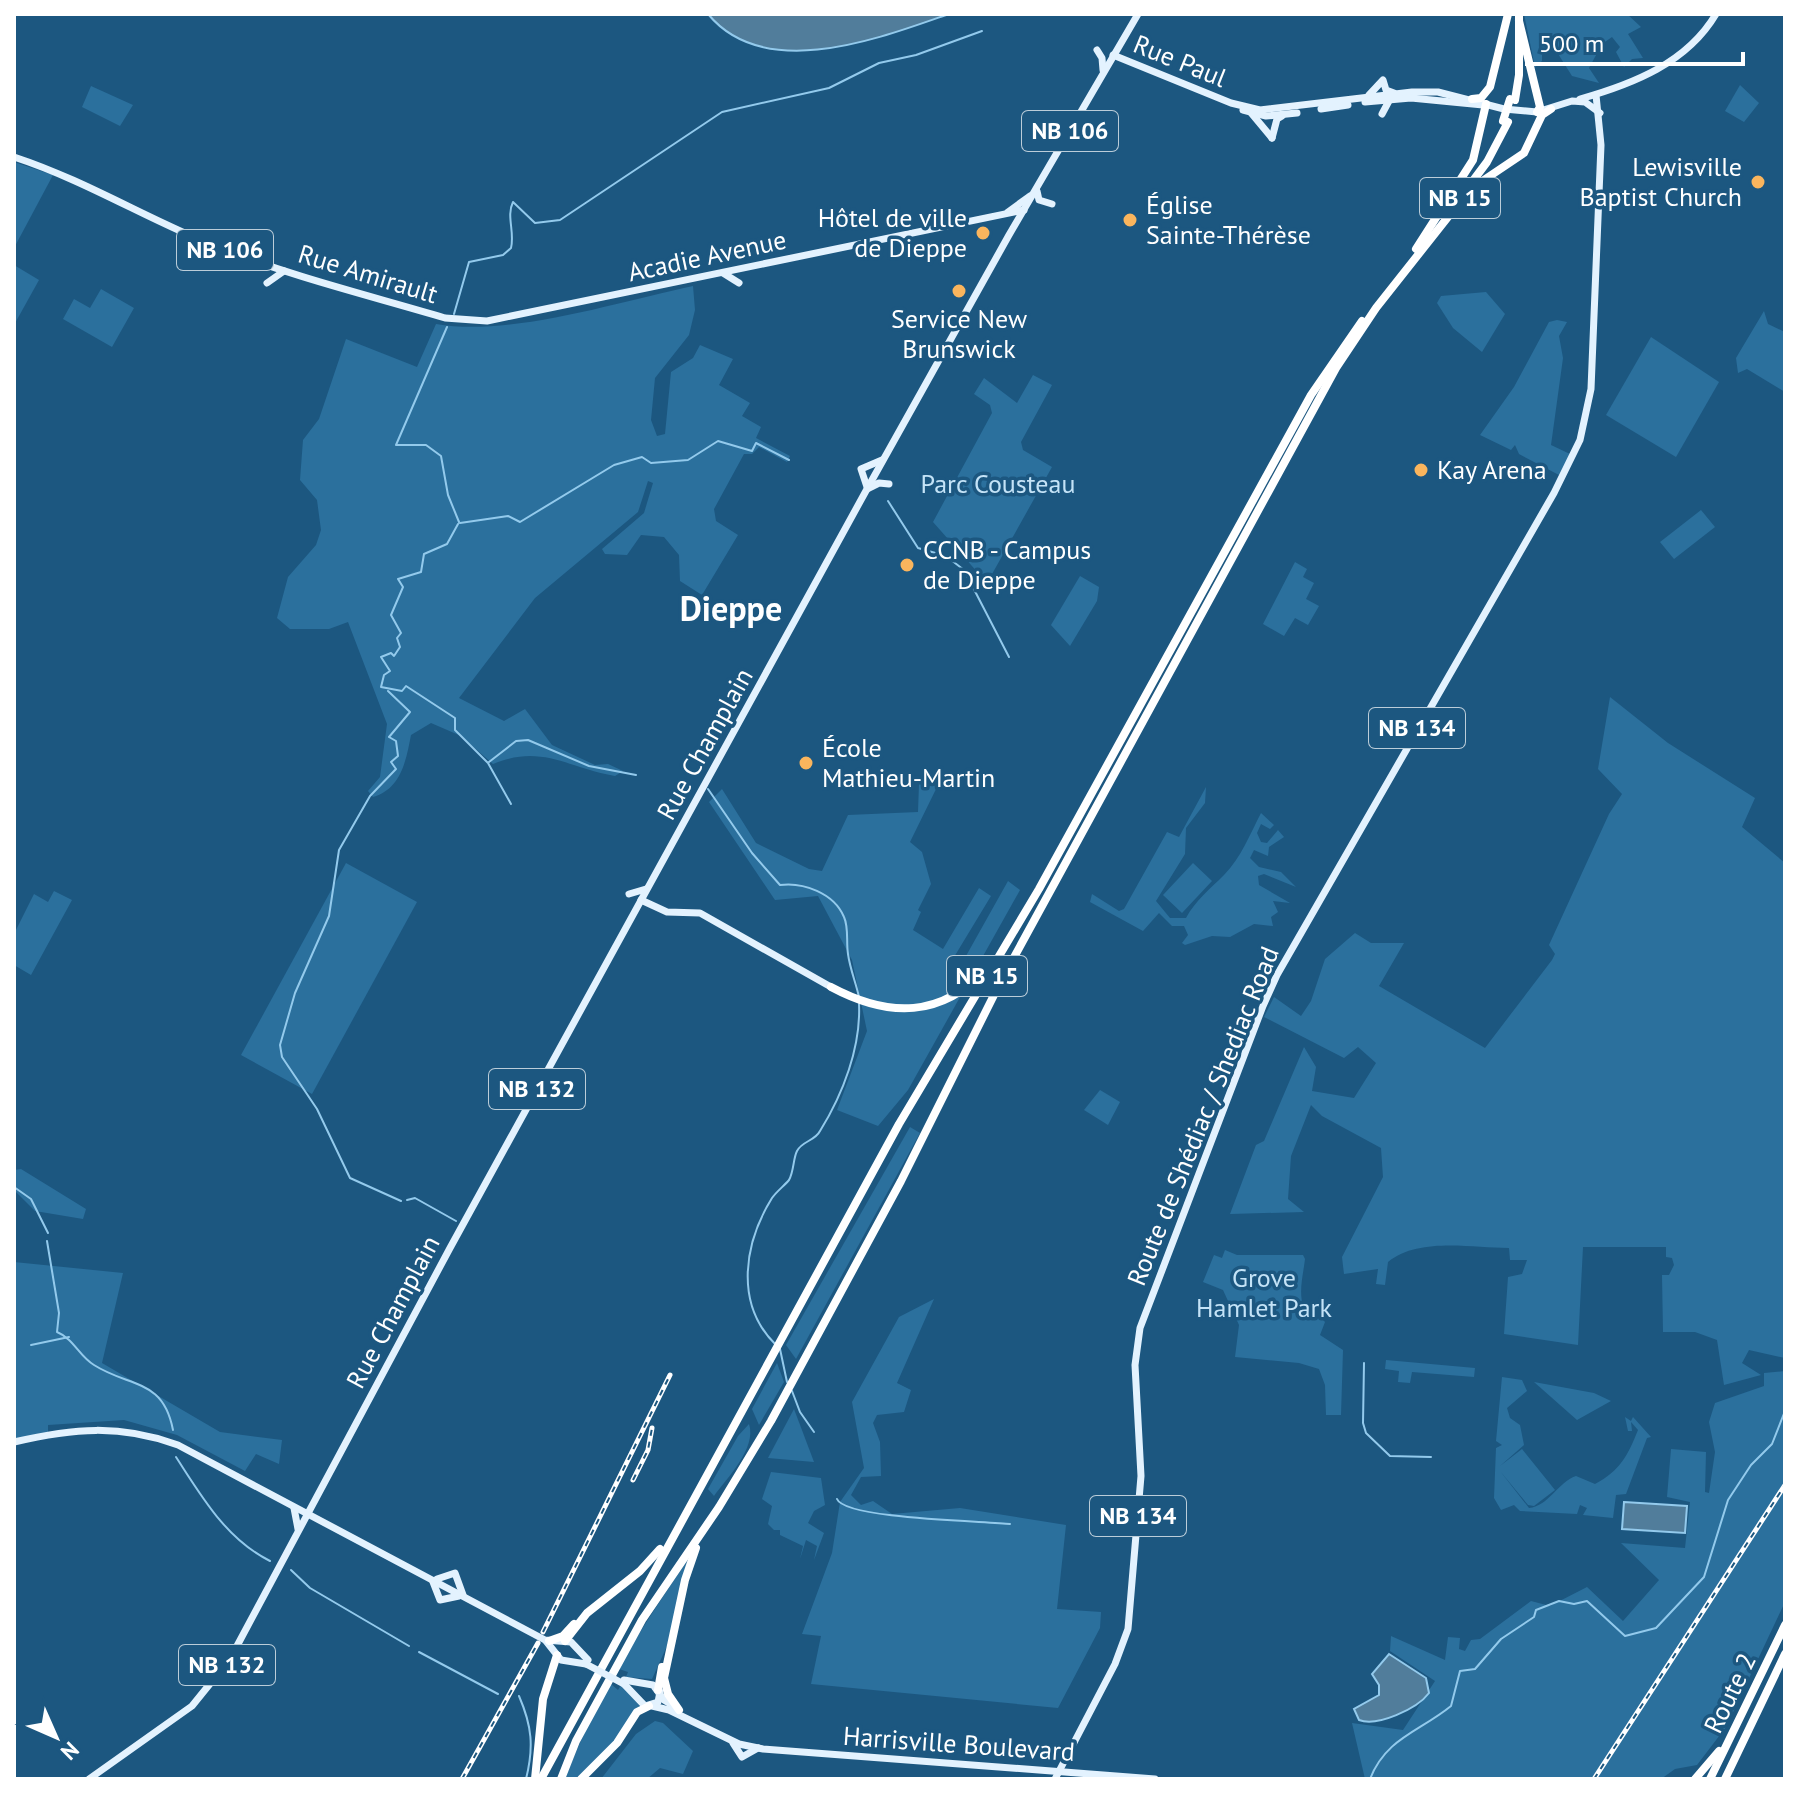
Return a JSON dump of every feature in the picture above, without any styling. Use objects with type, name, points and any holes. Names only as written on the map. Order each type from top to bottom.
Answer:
[{"type":"highway","points":[[1472,99],[1481,98],[1490,87],[1510,14]]},
{"type":"highway","name":"NB 15","points":[[1510,14],[1515,51],[1512,99]]},
{"type":"highway","points":[[1519,18],[1535,110]]},
{"type":"highway","name":"NB 15","points":[[561,1779],[576,1741],[642,1620],[719,1507],[771,1421],[867,1245],[1000,983],[1336,368],[1487,162],[1506,122],[1512,99],[1519,18]]},
{"type":"highway","points":[[1420,243],[1473,160],[1486,104]]},
{"type":"highway","points":[[1406,269],[1475,186],[1524,153],[1542,115],[1551,109]]},
{"type":"highway","name":"NB 15","points":[[541,1779],[899,1124],[1004,948],[1311,395],[1480,165],[1506,122]]},
{"type":"highway","points":[[831,987],[876,1007],[918,1008],[959,993],[1004,948]]},
{"type":"highway","points":[[547,1641],[563,1636],[653,1558],[699,1487]]},
{"type":"highway","points":[[679,1710],[665,1686],[670,1650],[687,1571],[719,1507]]},
{"type":"highway","points":[[565,1641],[587,1613]]},
{"type":"highway","name":"Route 2","points":[[1710,1779],[1785,1625]]},
{"type":"highway","points":[[659,1691],[659,1675],[670,1650]]},
{"type":"highway","name":"Route 2","points":[[1727,1779],[1785,1654]]},
{"type":"highway","points":[[535,1779],[543,1699],[557,1655]]},
{"type":"highway","points":[[581,1779],[617,1743],[637,1712],[650,1706]]},
{"type":"highway","points":[[1695,1779],[1715,1758],[1735,1727]]},
{"type":"main road","name":"Rue Champlain","points":[[317,1498],[867,489],[1009,235],[1138,14]]},
{"type":"main road","points":[[1535,110],[1596,95],[1683,54],[1704,35],[1716,14]]},
{"type":"main road","points":[[1097,50],[1102,58],[1103,73]]},
{"type":"main road","name":"Rue Paul","points":[[1113,55],[1231,103]]},
{"type":"main road","points":[[1366,99],[1383,80],[1385,89],[1393,96],[1535,110],[1551,109],[1572,101],[1590,103],[1601,115]]},
{"type":"main road","points":[[1601,115],[1603,96],[1616,87]]},
{"type":"main road","points":[[1250,113],[1287,112],[1366,99],[1438,92],[1486,104]]},
{"type":"main road","name":"Route de Shédiac / Shediac Road","points":[[1056,1777],[1119,1657],[1130,1617],[1142,1456],[1135,1365],[1140,1328],[1263,1006],[1277,975],[1397,763],[1554,493],[1580,440],[1591,389],[1601,115],[1596,95]]},
{"type":"main road","points":[[1366,99],[1382,114],[1385,103],[1393,96]]},
{"type":"main road","points":[[1231,103],[1287,112]]},
{"type":"main road","points":[[1231,103],[1250,113],[1264,125],[1272,138],[1277,119],[1287,112]]},
{"type":"main road","name":"Rue Amirault","points":[[14,157],[90,185],[162,223],[263,262],[445,318]]},
{"type":"main road","points":[[1037,188],[1039,200],[1052,204]]},
{"type":"main road","points":[[1009,235],[1013,221],[1006,214],[1037,188]]},
{"type":"main road","name":"Acadie Avenue","points":[[445,318],[487,321],[1024,210]]},
{"type":"main road","points":[[263,262],[270,271],[267,283],[277,273],[286,270]]},
{"type":"main road","points":[[721,273],[739,283]]},
{"type":"main road","points":[[885,458],[879,464],[861,469],[867,477],[867,489],[879,483],[889,484]]},
{"type":"main road","points":[[629,894],[642,893],[650,884]]},
{"type":"main road","points":[[650,884],[651,898],[658,910]]},
{"type":"main road","points":[[641,900],[658,910]]},
{"type":"main road","points":[[630,920],[642,911],[700,913],[831,987]]},
{"type":"main road","points":[[14,1442],[67,1430],[120,1429],[178,1445],[547,1641],[564,1661],[587,1662]]},
{"type":"main road","points":[[296,1507],[317,1498],[318,1513],[327,1523]]},
{"type":"main road","name":"NB 132","points":[[89,1779],[179,1716],[207,1691],[230,1659],[317,1498]]},
{"type":"main road","points":[[296,1507],[297,1533]]},
{"type":"main road","points":[[297,1533],[310,1524],[327,1523]]},
{"type":"main road","points":[[431,1579],[443,1579],[455,1573],[465,1597]]},
{"type":"main road","points":[[431,1579],[440,1600],[451,1595],[465,1597]]},
{"type":"main road","points":[[547,1641],[571,1642],[587,1662],[623,1682],[650,1706],[669,1710],[730,1740],[760,1748]]},
{"type":"main road","points":[[557,1655],[558,1645],[565,1641]]},
{"type":"main road","points":[[623,1682],[653,1685],[679,1710],[746,1745]]},
{"type":"main road","points":[[650,1706],[659,1700],[659,1691]]},
{"type":"main road","points":[[730,1740],[742,1757],[760,1748]]},
{"type":"main road","name":"Harrisville Boulevard","points":[[760,1748],[1034,1769]]},
{"type":"main road","points":[[1034,1769],[1057,1766],[1068,1753]]},
{"type":"main road","points":[[1068,1753],[1069,1766],[1084,1774]]},
{"type":"main road","points":[[1034,1769],[1056,1777]]},
{"type":"main road","name":"Harrisville Boulevard","points":[[1056,1777],[1084,1774],[1155,1779]]},
{"type":"green space","points":[[1524,14],[1627,14],[1641,27],[1628,34],[1643,58],[1632,59],[1624,67],[1616,52],[1620,47],[1612,37],[1602,44],[1589,68],[1599,83],[1572,76],[1555,49],[1542,55],[1542,61],[1535,67]]},
{"type":"green space","points":[[1740,85],[1759,103],[1744,122],[1725,111]]},
{"type":"green space","points":[[91,86],[133,105],[120,126],[82,107]]},
{"type":"green space","points":[[14,162],[53,175],[14,248]]},
{"type":"green space","points":[[14,265],[39,280],[14,325]]},
{"type":"green space","points":[[693,286],[695,310],[689,335],[655,378],[651,420],[657,436],[665,434],[671,372],[693,358],[700,345],[733,359],[719,385],[750,403],[742,416],[761,427],[756,438],[790,456],[787,462],[759,447],[752,454],[744,454],[714,509],[716,521],[738,535],[702,595],[680,581],[679,555],[664,537],[641,535],[627,555],[605,554],[602,549],[644,513],[653,483],[648,481],[638,512],[535,598],[459,698],[504,721],[525,709],[552,745],[595,765],[608,764],[623,771],[615,776],[554,759],[526,756],[493,764],[461,736],[431,723],[411,735],[401,773],[390,788],[373,797],[368,791],[380,777],[387,724],[348,622],[329,629],[290,629],[277,618],[288,577],[316,545],[321,530],[317,500],[300,480],[303,440],[319,419],[346,339],[417,367],[436,324],[465,327],[530,322]]},
{"type":"green space","points":[[101,289],[134,308],[112,347],[63,319],[74,299],[90,308]]},
{"type":"green space","points":[[1486,292],[1505,314],[1482,352],[1453,328],[1437,303],[1441,296]]},
{"type":"green space","points":[[1764,311],[1768,324],[1785,332],[1785,392],[1747,369],[1738,373],[1736,358]]},
{"type":"green space","points":[[1549,322],[1567,322],[1559,336],[1563,358],[1551,445],[1570,454],[1559,475],[1519,454],[1515,445],[1511,450],[1480,435],[1514,387]]},
{"type":"green space","points":[[1651,337],[1719,382],[1676,457],[1606,415]]},
{"type":"green space","name":"Parc Cousteau","points":[[1033,375],[1052,385],[1021,442],[1023,450],[1052,467],[987,583],[933,522],[992,413],[990,405],[974,394],[984,378],[1017,403]]},
{"type":"green space","points":[[1701,510],[1715,527],[1674,559],[1660,542]]},
{"type":"green space","points":[[1295,562],[1307,569],[1303,577],[1314,583],[1306,599],[1319,606],[1308,625],[1295,618],[1284,636],[1263,624]]},
{"type":"green space","points":[[1080,576],[1099,587],[1097,601],[1070,646],[1051,625]]},
{"type":"green space","points":[[1610,697],[1668,743],[1755,798],[1742,827],[1785,863],[1785,1358],[1749,1350],[1742,1363],[1761,1375],[1724,1385],[1717,1340],[1695,1332],[1663,1332],[1662,1275],[1669,1275],[1674,1265],[1672,1258],[1666,1257],[1666,1247],[1583,1247],[1578,1345],[1504,1334],[1508,1277],[1522,1274],[1527,1260],[1510,1260],[1509,1248],[1446,1246],[1415,1249],[1388,1262],[1385,1285],[1376,1284],[1378,1269],[1344,1274],[1342,1257],[1383,1177],[1381,1148],[1322,1116],[1311,1105],[1291,1156],[1288,1199],[1304,1212],[1230,1214],[1256,1145],[1264,1141],[1304,1047],[1316,1067],[1312,1091],[1354,1098],[1376,1063],[1358,1047],[1344,1058],[1264,1017],[1274,997],[1301,1016],[1311,1001],[1325,959],[1355,933],[1371,943],[1404,943],[1379,986],[1485,1048],[1552,960],[1555,954],[1549,945],[1609,814],[1622,794],[1598,769]]},
{"type":"green space","points":[[919,784],[938,785],[910,842],[922,852],[931,884],[918,910],[921,912],[913,930],[943,949],[979,888],[991,896],[948,967],[957,972],[1008,881],[1020,890],[908,1090],[878,1126],[837,1110],[867,1031],[852,960],[818,896],[775,900],[709,802],[722,789],[756,843],[809,869],[822,871],[848,815],[918,812]]},
{"type":"green space","points":[[1206,787],[1205,803],[1186,828],[1185,854],[1156,901],[1170,918],[1186,918],[1235,861],[1261,813],[1274,825],[1270,829],[1261,824],[1257,833],[1261,842],[1267,843],[1278,830],[1284,837],[1269,847],[1268,856],[1254,850],[1250,858],[1259,867],[1281,872],[1296,887],[1264,874],[1258,876],[1259,885],[1290,903],[1273,901],[1278,912],[1271,917],[1273,926],[1254,924],[1230,937],[1212,936],[1185,945],[1182,943],[1188,935],[1184,926],[1172,926],[1159,913],[1143,931],[1090,902],[1092,894],[1119,911],[1124,909],[1167,832],[1179,837]]},
{"type":"green space","points":[[346,863],[417,902],[312,1094],[241,1055]]},
{"type":"green space","points":[[1193,863],[1212,881],[1182,913],[1163,895]]},
{"type":"green space","points":[[54,891],[72,900],[31,975],[14,965],[14,934],[34,894],[48,902]]},
{"type":"green space","points":[[1100,1090],[1120,1102],[1108,1125],[1084,1110]]},
{"type":"green space","points":[[910,1127],[920,1133],[796,1359],[786,1345]]},
{"type":"green space","points":[[21,1169],[86,1209],[83,1219],[35,1211],[14,1190],[14,1170]]},
{"type":"green space","name":"Grove Hamlet Park","points":[[1225,1250],[1237,1255],[1303,1255],[1303,1306],[1313,1319],[1321,1318],[1325,1322],[1320,1335],[1343,1350],[1341,1415],[1326,1415],[1325,1385],[1319,1369],[1299,1363],[1235,1357],[1239,1325],[1223,1290],[1203,1282],[1214,1255],[1222,1258]]},
{"type":"green space","points":[[14,1262],[123,1273],[102,1363],[220,1432],[282,1440],[279,1464],[256,1454],[245,1471],[177,1435],[124,1420],[48,1425],[48,1434],[14,1442]]},
{"type":"green space","points":[[934,1299],[897,1383],[911,1390],[904,1412],[877,1415],[873,1423],[880,1442],[881,1476],[861,1477],[851,1495],[861,1505],[873,1501],[892,1514],[960,1508],[1066,1525],[1057,1609],[1101,1612],[1100,1628],[1058,1708],[811,1684],[821,1636],[802,1634],[832,1553],[840,1502],[864,1468],[852,1402],[899,1317]]},
{"type":"green space","points":[[1386,1360],[1475,1368],[1474,1377],[1412,1372],[1410,1383],[1398,1382],[1399,1371],[1385,1369]]},
{"type":"green space","points":[[777,1363],[784,1382],[759,1425],[752,1409]]},
{"type":"green space","points":[[1785,1371],[1785,1602],[1726,1727],[1697,1765],[1675,1769],[1661,1779],[1365,1779],[1352,1723],[1403,1730],[1435,1681],[1390,1651],[1391,1636],[1445,1660],[1448,1637],[1460,1638],[1459,1649],[1465,1651],[1471,1640],[1480,1639],[1531,1601],[1550,1606],[1587,1587],[1623,1621],[1659,1580],[1621,1543],[1685,1548],[1690,1502],[1667,1497],[1671,1449],[1706,1452],[1705,1492],[1709,1493],[1715,1452],[1709,1422],[1715,1403],[1764,1386],[1764,1373]]},
{"type":"green space","points":[[1502,1377],[1522,1380],[1527,1391],[1507,1408],[1510,1418],[1520,1425],[1524,1445],[1500,1466],[1522,1449],[1555,1490],[1534,1506],[1528,1505],[1500,1471],[1529,1508],[1542,1503],[1576,1476],[1595,1484],[1611,1474],[1627,1455],[1638,1430],[1631,1422],[1632,1431],[1628,1431],[1625,1417],[1631,1421],[1633,1417],[1651,1437],[1647,1438],[1626,1494],[1616,1495],[1613,1518],[1583,1515],[1587,1508],[1580,1505],[1577,1514],[1520,1511],[1514,1505],[1501,1510],[1494,1498],[1496,1448],[1502,1445],[1496,1441]]},
{"type":"green space","points":[[1534,1382],[1594,1393],[1611,1401],[1577,1420]]},
{"type":"green space","points":[[794,1409],[814,1462],[768,1458]]},
{"type":"green space","points":[[749,1424],[749,1443],[745,1453],[714,1496],[708,1489],[738,1436]]},
{"type":"green space","points":[[771,1472],[821,1478],[825,1505],[814,1511],[808,1523],[824,1533],[814,1560],[817,1546],[806,1540],[800,1559],[803,1546],[780,1535],[780,1530],[774,1530],[768,1524],[772,1506],[762,1499]]},
{"type":"green space","points":[[692,1554],[667,1646],[652,1679],[626,1677],[628,1672],[619,1669],[611,1684],[618,1690],[621,1685],[640,1706],[617,1739],[579,1779],[565,1779],[621,1663]]},
{"type":"green space","points":[[655,1721],[663,1723],[693,1751],[683,1774],[660,1768],[647,1779],[601,1779],[636,1734]]},
{"type":"shaded area","points":[[708,14],[949,14],[857,43],[791,51],[760,46],[732,35]]},
{"type":"shaded area","points":[[1624,1502],[1687,1506],[1685,1533],[1622,1529]]},
{"type":"shaded area","points":[[1389,1654],[1426,1678],[1429,1693],[1416,1705],[1386,1719],[1359,1720],[1354,1709],[1379,1695],[1379,1685],[1372,1674]]},
{"type":"waterway","points":[[454,314],[469,262],[503,255],[511,248],[510,213],[513,202],[535,223],[560,220],[722,112],[829,88],[879,63],[916,55],[982,31]]},
{"type":"waterway","points":[[447,327],[396,445],[426,445],[441,456],[448,495],[459,522]]},
{"type":"waterway","points":[[460,523],[508,516],[520,522],[614,465],[642,457],[651,463],[688,460],[718,441],[752,451],[756,443],[789,460]]},
{"type":"waterway","points":[[888,501],[918,548],[946,556],[964,570],[1009,657]]},
{"type":"waterway","points":[[458,524],[447,544],[424,554],[421,572],[398,579],[403,587],[391,615],[401,633],[397,638],[400,647],[394,656],[391,653],[381,657],[390,671],[384,675],[381,687],[402,691],[406,686],[455,718],[455,730],[488,763],[511,804]]},
{"type":"waterway","points":[[388,691],[410,712],[389,737],[396,741],[398,756],[391,762],[396,769],[370,796],[339,850],[329,916],[295,993],[280,1045],[282,1057],[317,1109],[350,1178],[401,1201]]},
{"type":"waterway","points":[[489,762],[516,741],[528,740],[589,766],[636,775]]},
{"type":"waterway","points":[[708,789],[752,853],[780,885],[808,887],[833,901],[839,909],[846,921],[849,960],[859,997]]},
{"type":"waterway","points":[[776,1345],[754,1311],[749,1292],[750,1253],[762,1216],[772,1198],[791,1176],[797,1151],[818,1134],[843,1086],[854,1053],[859,1004]]},
{"type":"waterway","points":[[14,1187],[31,1199],[48,1233]]},
{"type":"waterway","points":[[407,1200],[415,1198],[456,1221]]},
{"type":"waterway","points":[[47,1241],[59,1313],[57,1332],[94,1365],[153,1393],[162,1401],[173,1430]]},
{"type":"waterway","points":[[31,1345],[69,1337]]},
{"type":"waterway","points":[[780,1349],[787,1382]]},
{"type":"waterway","points":[[1364,1363],[1363,1423],[1366,1433],[1390,1456],[1431,1457]]},
{"type":"waterway","points":[[792,1391],[800,1412],[814,1432]]},
{"type":"waterway","points":[[1370,1779],[1394,1745],[1451,1706],[1460,1671],[1475,1669],[1501,1639],[1534,1617],[1536,1610],[1559,1601],[1574,1604],[1587,1601],[1625,1636],[1656,1628],[1704,1577],[1728,1500],[1751,1465],[1772,1444],[1785,1411]]},
{"type":"waterway","points":[[176,1457],[228,1529],[254,1552],[270,1561]]},
{"type":"waterway","points":[[837,1499],[846,1506],[888,1515],[1010,1524]]},
{"type":"waterway","points":[[291,1570],[310,1588],[409,1646]]},
{"type":"waterway","points":[[419,1652],[498,1694]]},
{"type":"waterway","points":[[519,1696],[530,1737],[526,1779]]},
{"type":"railway","points":[[543,1632],[670,1375]]},
{"type":"railway","points":[[633,1480],[648,1450],[652,1428]]},
{"type":"railway","points":[[1594,1779],[1785,1485]]},
{"type":"railway","points":[[462,1779],[538,1643]]},
{"type":"place","name":"Lewisville Baptist Church","points":[[1758,182]]},
{"type":"place","name":"Église Sainte-Thérèse","points":[[1130,220]]},
{"type":"place","name":"Hôtel de ville de Dieppe","points":[[983,233]]},
{"type":"place","name":"Service New Brunswick","points":[[959,291]]},
{"type":"place","name":"Kay Arena","points":[[1421,470]]},
{"type":"place","name":"CCNB - Campus de Dieppe","points":[[907,565]]},
{"type":"place","name":"École Mathieu-Martin","points":[[806,763]]},
{"type":"district","name":"Dieppe","points":[[731,609]]}]
